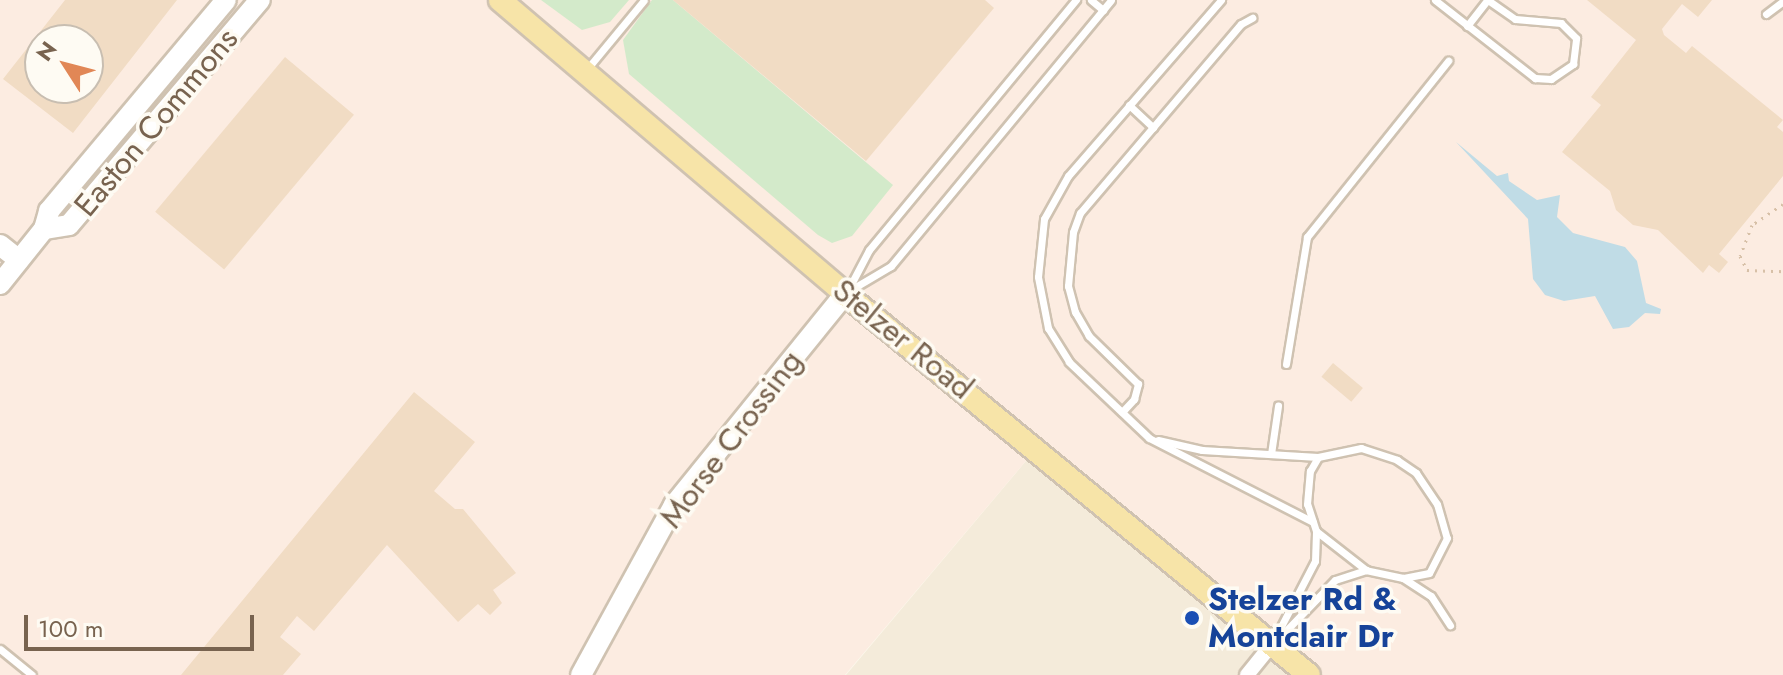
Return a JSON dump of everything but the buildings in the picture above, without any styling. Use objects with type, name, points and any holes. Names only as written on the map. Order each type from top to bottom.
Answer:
[{"type":"main road","name":"Stelzer Road","points":[[500,0],[845,294],[1309,675]]},
{"type":"street","name":"Easton Commons","points":[[0,284],[44,229],[49,211],[226,0]]},
{"type":"street","name":"Easton Commons","points":[[44,229],[69,225],[260,0]]},
{"type":"street","points":[[0,245],[19,260]]},
{"type":"street","name":"Morse Crossing","points":[[581,675],[674,505],[845,294]]},
{"type":"street","points":[[1247,675],[1272,644]]},
{"type":"lane","points":[[585,73],[644,0]]},
{"type":"lane","name":"Morse Crossing","points":[[845,294],[869,250],[1076,0]]},
{"type":"lane","points":[[1091,0],[1103,10]]},
{"type":"lane","name":"Morse Crossing","points":[[845,294],[891,266],[1111,0]]},
{"type":"lane","points":[[1221,0],[1068,176],[1044,219],[1038,277],[1048,328],[1069,362],[1149,438],[1315,526],[1366,570],[1403,578],[1431,596],[1450,625]]},
{"type":"lane","points":[[1435,0],[1467,26],[1535,78],[1551,79],[1573,64],[1576,38],[1561,23],[1524,21],[1488,0],[1467,26]]},
{"type":"lane","points":[[1766,14],[1783,1]]},
{"type":"lane","points":[[1122,412],[1134,399],[1138,384],[1089,336],[1068,286],[1067,259],[1080,213],[1252,18]]},
{"type":"lane","points":[[1286,364],[1307,237],[1448,61]]},
{"type":"lane","points":[[1129,105],[1153,127]]},
{"type":"lane","points":[[1271,454],[1278,406]]},
{"type":"lane","points":[[1149,438],[1202,450],[1318,457],[1343,449],[1376,452],[1416,473],[1444,520],[1443,553],[1429,573],[1403,578]]},
{"type":"lane","points":[[1272,644],[1315,561],[1315,526],[1307,483],[1318,457]]},
{"type":"lane","points":[[1272,644],[1335,580],[1366,570]]},
{"type":"lane","points":[[0,649],[32,675]]},
{"type":"path","points":[[1783,204],[1752,225],[1740,256],[1747,270],[1783,271]]},
{"type":"shaded area","points":[[0,0],[1783,0],[1783,675],[1309,675],[1036,449],[845,675],[0,675]]},
{"type":"shaded area","points":[[1036,449],[1309,675],[846,675]]},
{"type":"green space","points":[[541,0],[629,0],[610,22],[582,30]]},
{"type":"green space","points":[[652,0],[673,0],[893,185],[852,236],[832,243],[818,235],[629,74],[623,40]]},
{"type":"water","points":[[1456,142],[1497,176],[1508,173],[1509,181],[1537,200],[1560,195],[1557,217],[1573,233],[1625,247],[1637,261],[1646,303],[1661,309],[1660,314],[1645,313],[1629,327],[1613,329],[1595,296],[1564,301],[1545,295],[1533,279],[1528,219]]},
{"type":"place","name":"Stelzer Rd & Montclair Dr","points":[[1192,618]]}]
